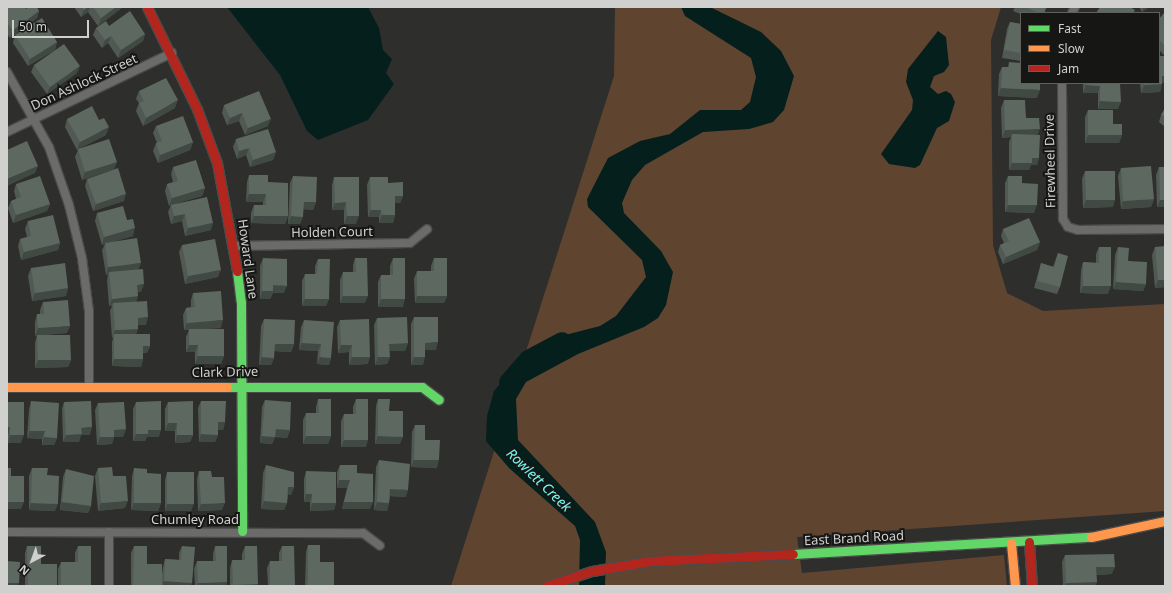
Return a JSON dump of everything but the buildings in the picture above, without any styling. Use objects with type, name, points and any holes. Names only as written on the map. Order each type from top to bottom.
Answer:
[{"type":"street","name":"Howard Lane","points":[[147,7],[172,53],[217,163],[233,246],[241,302],[242,531]]},
{"type":"street","name":"Don Ashlock Street","points":[[7,132],[172,53]]},
{"type":"street","points":[[7,72],[49,147],[69,205],[82,258],[89,311],[89,386]]},
{"type":"street","name":"Firewheel Drive","points":[[1062,84],[1063,219],[1068,227],[1078,230],[1165,229]]},
{"type":"street","name":"Holden Court","points":[[233,246],[410,242],[427,229]]},
{"type":"street","name":"Clark Drive","points":[[7,387],[242,385],[422,387],[439,400]]},
{"type":"street","name":"East Brand Road","points":[[546,586],[592,571],[650,562],[1029,542],[1098,536],[1165,521]]},
{"type":"street","name":"Chumley Road","points":[[7,532],[242,531],[363,533],[380,546]]},
{"type":"street","points":[[109,532],[109,586]]},
{"type":"street","points":[[1029,542],[1032,586]]},
{"type":"street","points":[[1011,543],[1015,586]]},
{"type":"shaded area","points":[[615,7],[1001,7],[991,40],[993,245],[1007,293],[1043,311],[1165,304],[1165,511],[797,537],[802,573],[1004,555],[1007,586],[451,586],[614,76]]},
{"type":"water","points":[[227,7],[368,7],[379,28],[383,50],[392,59],[386,73],[394,84],[368,120],[318,140],[307,131],[280,75]]},
{"type":"water","points":[[681,7],[710,7],[761,32],[781,51],[794,76],[784,110],[773,122],[749,129],[703,132],[645,165],[632,180],[622,203],[624,213],[661,251],[673,272],[666,305],[658,318],[644,327],[578,354],[526,382],[516,399],[518,440],[595,522],[606,552],[605,586],[579,586],[580,540],[575,526],[509,468],[486,441],[487,416],[494,391],[508,375],[565,335],[600,326],[616,316],[646,277],[642,260],[588,207],[587,199],[608,158],[640,141],[670,134],[700,110],[741,110],[750,102],[756,77],[751,58],[685,16]]},
{"type":"water","points":[[938,31],[946,37],[949,65],[944,72],[934,76],[930,87],[938,94],[946,91],[951,94],[955,102],[949,121],[937,128],[920,165],[915,168],[889,164],[881,154],[912,110],[913,100],[906,82],[908,69]]},
{"type":"waterway","name":"Rowlett Creek","points":[[508,382],[528,359],[562,341]]},
{"type":"traffic: fast","points":[[237,271],[241,302],[242,531]]},
{"type":"traffic: fast","points":[[227,387],[422,387],[439,400]]},
{"type":"traffic: fast","points":[[793,554],[1091,537]]},
{"type":"traffic: slow","points":[[7,387],[227,387]]},
{"type":"traffic: slow","points":[[1091,537],[1165,521]]},
{"type":"traffic: slow","points":[[1011,543],[1015,586]]},
{"type":"traffic: jam","points":[[147,7],[197,109],[217,163],[237,271]]},
{"type":"traffic: jam","points":[[1029,542],[1032,586]]},
{"type":"traffic: jam","points":[[546,586],[592,571],[650,561],[793,554]]}]
